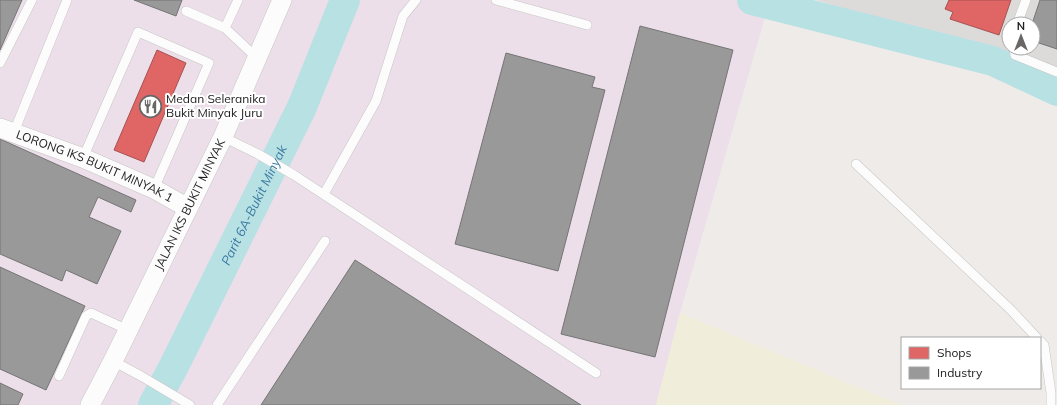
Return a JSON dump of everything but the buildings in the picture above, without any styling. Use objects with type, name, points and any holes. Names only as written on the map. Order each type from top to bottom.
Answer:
[{"type":"street","name":"JALAN IKS BUKIT MINYAK","points":[[90,405],[223,137],[282,0]]},
{"type":"street","name":"LORONG IKS BUKIT MINYAK 1","points":[[7,130],[83,158],[154,189],[188,208]]},
{"type":"lane","points":[[0,63],[32,0]]},
{"type":"lane","points":[[7,130],[68,0]]},
{"type":"lane","points":[[225,28],[238,0]]},
{"type":"lane","points":[[324,194],[376,101],[403,16],[416,0]]},
{"type":"lane","points":[[496,0],[587,25]]},
{"type":"lane","points":[[1020,16],[1026,0]]},
{"type":"lane","points":[[186,11],[225,28],[257,58]]},
{"type":"lane","points":[[83,158],[138,32],[209,63],[154,189]]},
{"type":"lane","points":[[1017,56],[1057,72]]},
{"type":"lane","points":[[223,137],[258,154],[294,175],[596,373]]},
{"type":"lane","points":[[856,164],[1011,310],[1036,337]]},
{"type":"lane","points":[[217,405],[325,241]]},
{"type":"lane","points":[[59,376],[86,316],[91,313],[128,330]]},
{"type":"lane","points":[[1041,342],[1044,345],[1051,393],[1051,405]]},
{"type":"lane","points":[[113,361],[190,405]]},
{"type":"shaded area","points":[[0,0],[770,0],[680,313],[656,405],[0,405]]},
{"type":"shaded area","points":[[816,0],[1057,0],[1057,81],[1002,56],[1041,56],[1041,16],[1001,16],[1001,55]]},
{"type":"shaded area","points":[[680,313],[901,405],[656,405]]},
{"type":"waterway","name":"Parit 6A-Bukit Minyak","points":[[153,405],[174,366],[302,107],[345,0]]},
{"type":"waterway","points":[[752,0],[993,61],[1057,91]]},
{"type":"place","name":"Medan Seleranika Bukit Minyak Juru","points":[[150,106]]}]
